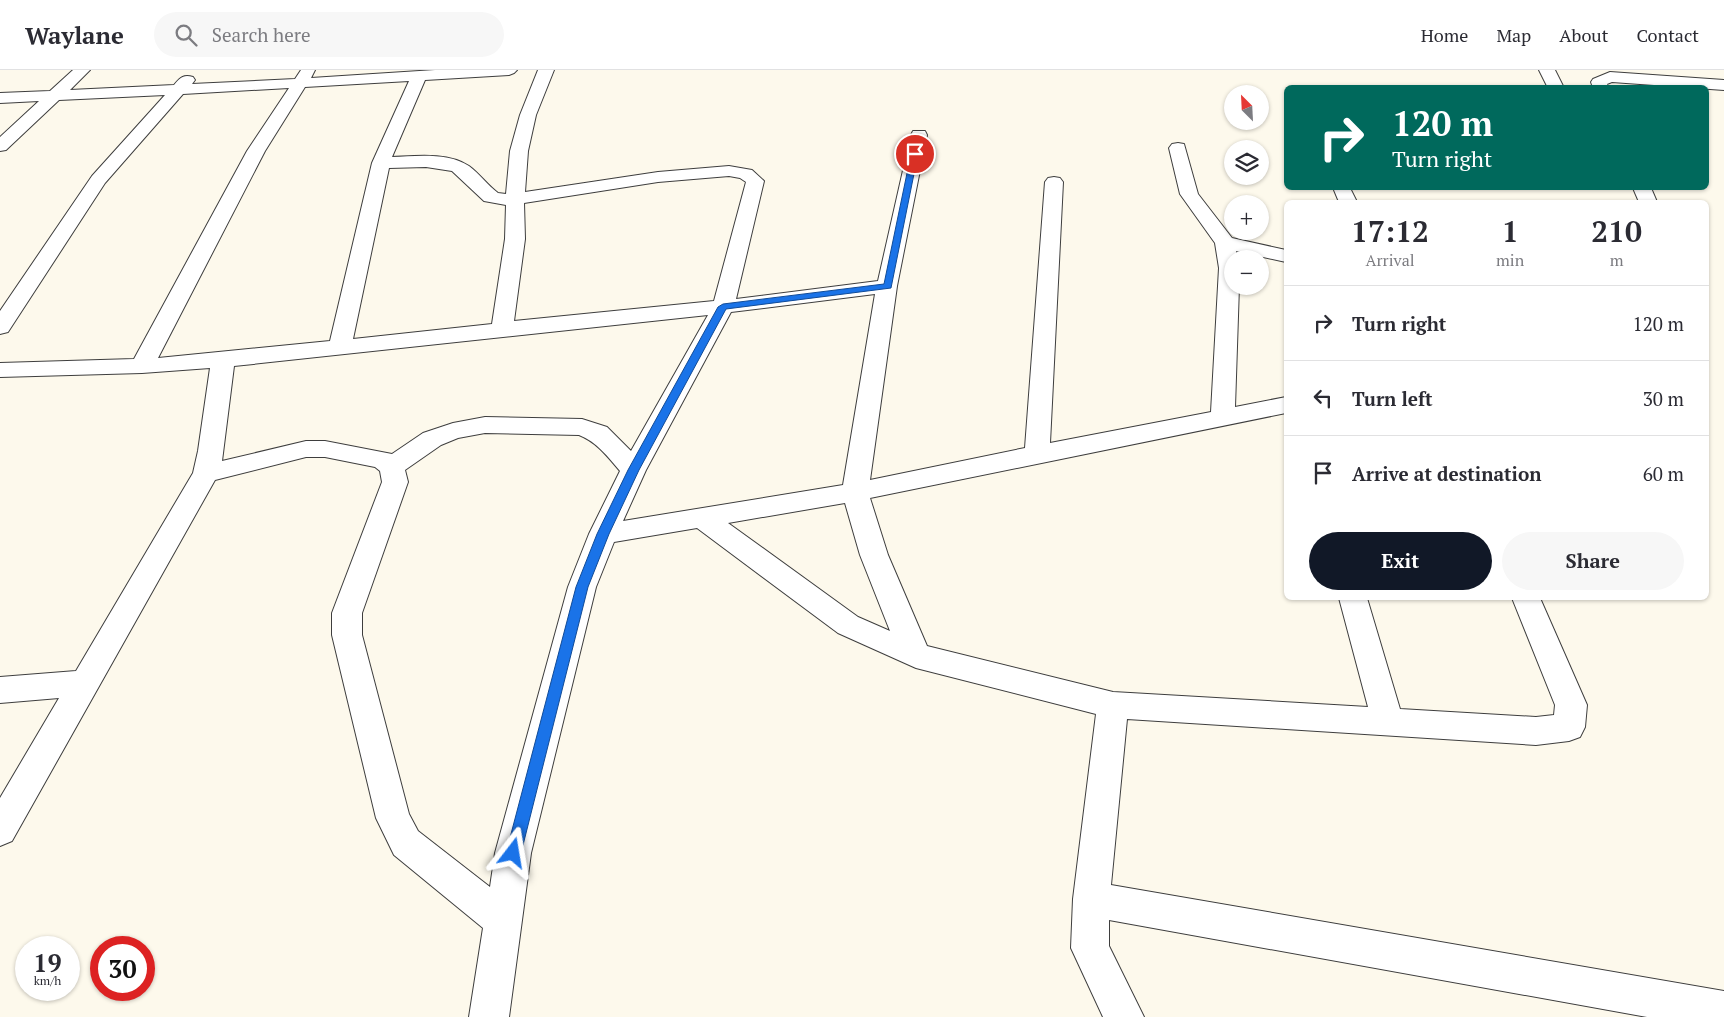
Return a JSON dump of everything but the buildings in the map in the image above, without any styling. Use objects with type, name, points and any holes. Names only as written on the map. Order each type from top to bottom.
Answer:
[{"type":"street","points":[[0,146],[82,70]]},
{"type":"street","points":[[0,327],[98,180],[196,70]]},
{"type":"street","points":[[0,98],[179,88],[305,77],[419,76],[448,72],[509,70]]},
{"type":"street","points":[[502,328],[515,239],[515,199],[519,151],[528,115],[546,70]]},
{"type":"street","points":[[1547,70],[1554,85]]},
{"type":"street","points":[[340,347],[381,163],[419,76]]},
{"type":"street","points":[[142,366],[256,151],[305,77]]},
{"type":"street","points":[[1600,85],[1599,82],[1610,77],[1724,85]]},
{"type":"street","points":[[916,656],[878,568],[861,522],[855,492],[888,286],[919,134]]},
{"type":"street","points":[[1178,148],[1190,194],[1225,243],[1229,268],[1223,419]]},
{"type":"street","points":[[381,163],[424,162],[452,165],[466,173],[492,197],[515,199],[658,177],[729,171],[746,174],[755,181],[723,307],[634,470],[603,534],[582,587],[516,843],[489,1017]]},
{"type":"street","points":[[1037,454],[1054,182]]},
{"type":"street","points":[[1225,243],[1284,256]]},
{"type":"street","points":[[0,370],[142,366],[223,360],[502,328],[723,307],[888,286]]},
{"type":"street","points":[[0,830],[83,683],[206,473],[211,451],[223,360]]},
{"type":"street","points":[[603,534],[855,492],[1037,454],[1284,406]]},
{"type":"street","points":[[392,467],[432,439],[454,431],[485,425],[582,427],[598,433],[611,444],[634,470]]},
{"type":"street","points":[[206,473],[306,448],[325,449],[383,460],[392,467],[395,482],[347,614],[347,635],[393,818],[406,843],[504,920]]},
{"type":"street","points":[[702,518],[848,625],[916,656],[1114,705],[1536,731],[1568,727],[1571,705],[1527,600]]},
{"type":"street","points":[[1355,600],[1388,722]]},
{"type":"street","points":[[0,690],[83,683]]},
{"type":"street","points":[[1114,705],[1091,900],[1090,948],[1124,1017]]},
{"type":"street","points":[[1091,900],[1724,1011]]},
{"type":"route","points":[[513,853],[582,587],[603,534],[634,470],[723,307],[888,286],[915,154]]}]
